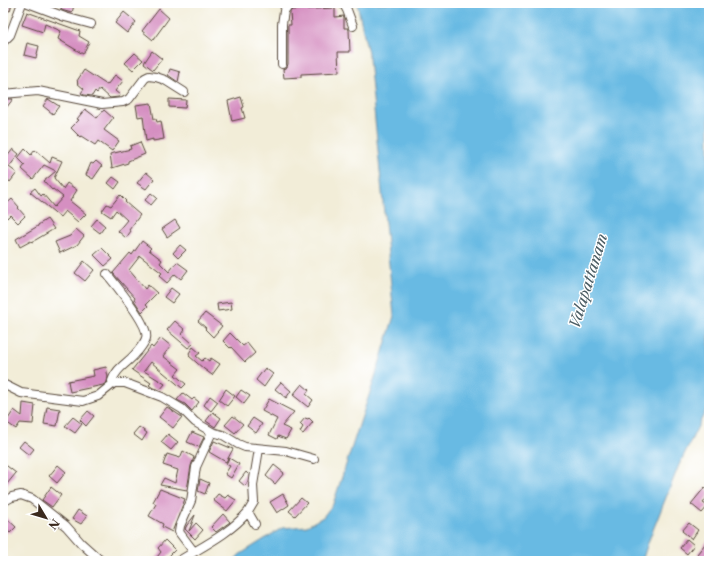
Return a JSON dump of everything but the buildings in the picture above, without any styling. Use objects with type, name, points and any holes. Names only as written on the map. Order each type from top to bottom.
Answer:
[{"type":"street","points":[[3,42],[10,35],[22,3]]},
{"type":"street","points":[[28,3],[65,17],[91,24]]},
{"type":"street","points":[[282,64],[282,24],[284,11],[290,3]]},
{"type":"street","points":[[343,3],[353,26]]},
{"type":"street","points":[[3,94],[38,91],[102,104],[123,102],[129,99],[145,78],[149,76],[156,76],[165,80],[184,92]]},
{"type":"street","points":[[106,274],[129,303],[147,331],[146,338],[136,353],[114,375],[112,381],[114,383]]},
{"type":"street","points":[[3,384],[21,393],[83,401],[98,396],[114,383],[125,383],[162,397],[182,409],[195,422],[212,432],[223,435],[245,447],[286,451],[314,459]]},
{"type":"street","points":[[194,552],[179,532],[180,526],[191,501],[196,467],[212,432]]},
{"type":"street","points":[[179,561],[229,531],[241,521],[248,512],[254,502],[253,485],[259,449]]},
{"type":"street","points":[[3,502],[12,497],[22,495],[32,500],[66,526],[81,543],[101,561]]},
{"type":"street","points":[[248,512],[255,524]]},
{"type":"water","name":"Valapattanam","points":[[357,3],[709,3],[709,404],[679,465],[642,561],[233,561],[239,555],[282,528],[307,526],[323,517],[333,504],[394,316],[369,58]]}]
